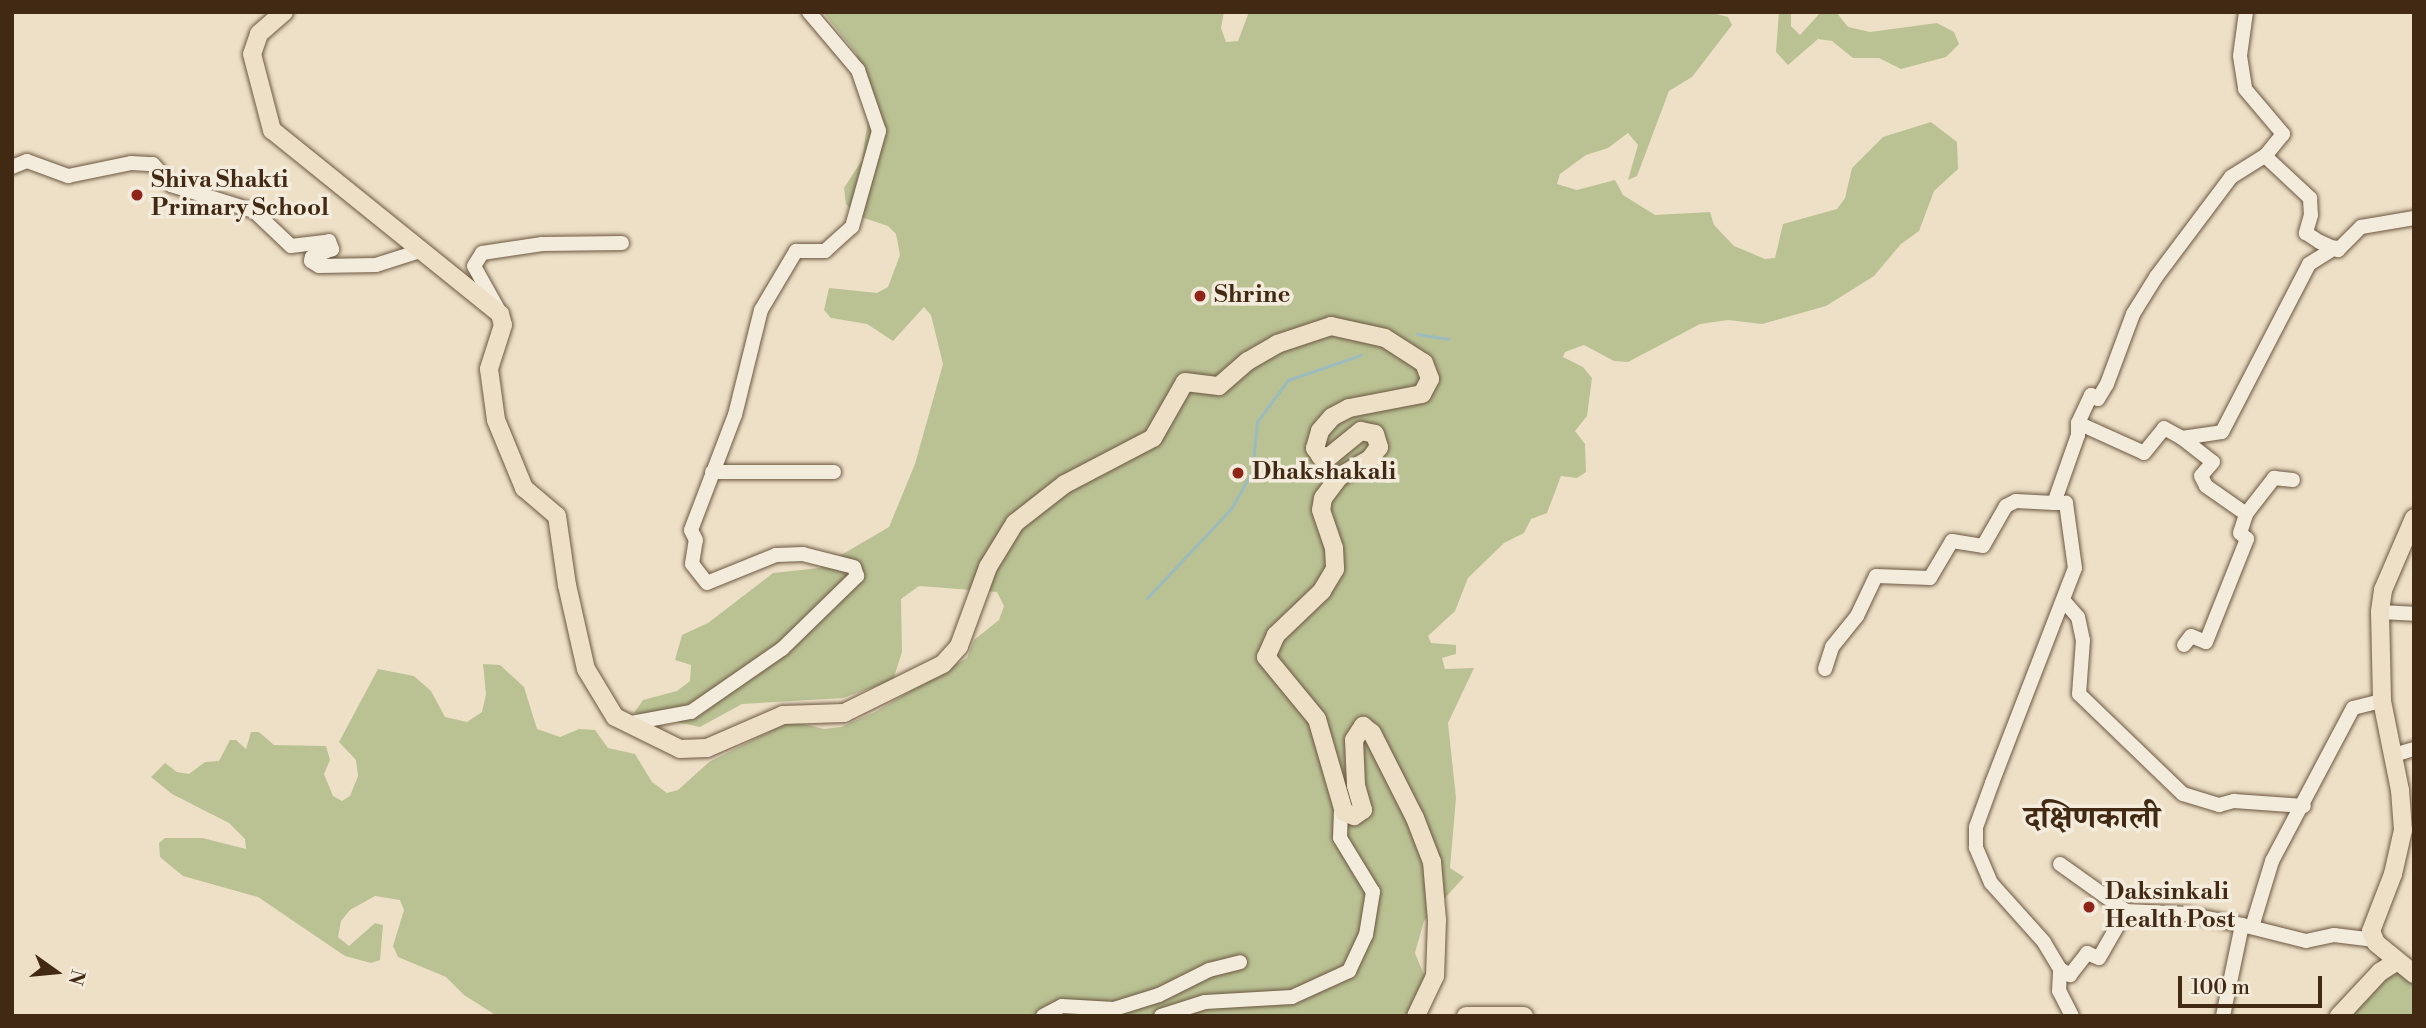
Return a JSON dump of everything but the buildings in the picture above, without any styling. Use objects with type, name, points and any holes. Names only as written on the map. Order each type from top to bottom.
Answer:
[{"type":"main road","points":[[284,12],[259,34],[252,54],[272,130],[367,211],[423,250],[500,314],[503,325],[489,369],[496,420],[524,488],[557,516],[578,644],[598,694],[623,724],[680,749],[700,750],[783,715],[845,713],[930,674],[959,646],[988,568],[1028,511],[1065,484],[1153,438],[1185,382],[1219,386],[1248,361],[1277,344],[1321,328],[1350,327],[1402,347],[1424,363],[1430,379],[1417,396],[1349,408],[1332,417],[1320,431],[1315,448],[1321,457],[1330,456],[1362,431],[1375,433],[1379,447],[1370,459],[1339,477],[1323,498],[1321,510],[1334,548],[1335,569],[1322,591],[1276,635],[1266,653],[1268,665],[1317,719],[1341,809],[1354,816],[1363,810],[1356,785],[1354,740],[1358,728],[1365,726],[1410,807],[1432,862],[1436,972],[1416,1016]]},
{"type":"main road","points":[[2414,518],[2383,590],[2380,612],[2382,701],[2394,755],[2403,830],[2393,874],[2371,926],[2373,940],[2396,962],[2414,974]]},
{"type":"main road","points":[[2339,1016],[2380,972],[2396,962]]},
{"type":"main road","points":[[1466,1016],[1524,1016]]},
{"type":"street","points":[[623,724],[691,712],[782,649],[857,576],[854,567],[803,554],[776,555],[708,583],[692,564],[696,540],[691,530],[735,415],[761,310],[796,251],[825,251],[852,227],[879,131],[858,70],[809,12]]},
{"type":"street","points":[[2054,503],[2078,435],[2078,423],[2091,395],[2098,399],[2107,384],[2133,314],[2156,277],[2231,177],[2265,156],[2283,134],[2245,89],[2240,55],[2246,12]]},
{"type":"street","points":[[2265,156],[2310,198],[2311,215],[2306,233],[2335,248]]},
{"type":"street","points":[[12,167],[27,161],[68,176],[131,163],[153,164],[171,186],[254,211],[291,247],[329,242],[332,249],[312,257],[311,261],[319,266],[376,265],[423,250]]},
{"type":"street","points":[[2182,438],[2222,432],[2309,264],[2361,227],[2414,218]]},
{"type":"street","points":[[500,314],[474,266],[482,253],[542,244],[622,243]]},
{"type":"street","points":[[2078,423],[2144,453],[2164,428],[2213,462],[2201,476],[2206,485],[2246,514]]},
{"type":"street","points":[[712,472],[834,472]]},
{"type":"street","points":[[2184,645],[2191,636],[2206,642],[2246,539],[2240,533],[2246,514],[2274,478],[2293,480]]},
{"type":"street","points":[[1825,668],[1832,647],[1857,616],[1876,576],[1930,578],[1952,541],[1983,546],[2006,506],[2016,501],[2066,503],[2075,568],[1976,827],[1976,847],[2001,898],[2045,942],[2060,969],[2070,975],[2087,953],[2099,958],[2126,911]]},
{"type":"street","points":[[2064,601],[2078,617],[2083,640],[2079,694],[2183,794],[2220,805],[2234,802],[2304,806]]},
{"type":"street","points":[[2380,612],[2414,614]]},
{"type":"street","points":[[2223,1016],[2247,926],[2272,861],[2304,806],[2353,708],[2382,701]]},
{"type":"street","points":[[2394,755],[2414,749]]},
{"type":"street","points":[[1161,1016],[1205,1002],[1292,997],[1349,971],[1366,935],[1373,892],[1361,866],[1340,838],[1341,809]]},
{"type":"street","points":[[2060,864],[2126,911],[2187,914],[2306,941],[2334,935],[2373,940]]},
{"type":"street","points":[[1043,1016],[1062,1006],[1114,1009],[1159,995],[1209,970],[1240,962]]},
{"type":"street","points":[[2060,969],[2059,991],[2072,1016]]},
{"type":"green space","points":[[823,12],[1224,12],[1221,28],[1226,42],[1238,41],[1249,12],[1709,12],[1728,17],[1732,25],[1692,77],[1669,91],[1637,176],[1628,180],[1638,145],[1628,133],[1608,148],[1586,155],[1560,174],[1557,184],[1577,190],[1615,180],[1623,195],[1655,215],[1710,212],[1714,225],[1734,246],[1765,259],[1775,258],[1783,224],[1837,209],[1845,198],[1852,168],[1883,137],[1931,122],[1957,142],[1958,169],[1934,191],[1919,231],[1901,244],[1874,276],[1826,306],[1762,324],[1728,320],[1700,324],[1628,362],[1614,361],[1584,345],[1565,352],[1563,357],[1583,367],[1592,378],[1587,416],[1575,431],[1585,444],[1586,472],[1577,478],[1561,476],[1547,513],[1531,519],[1524,533],[1504,543],[1468,578],[1455,611],[1428,636],[1431,643],[1456,645],[1456,654],[1442,658],[1445,669],[1474,668],[1448,723],[1456,798],[1450,868],[1464,877],[1424,921],[1415,953],[1425,977],[1406,1016],[497,1016],[464,995],[446,977],[398,957],[393,946],[404,910],[400,900],[375,896],[350,910],[341,921],[338,937],[349,946],[375,923],[383,925],[380,960],[371,963],[345,956],[258,897],[183,876],[160,857],[159,843],[165,838],[202,838],[246,849],[245,839],[229,823],[172,794],[151,777],[165,763],[177,772],[189,774],[205,762],[219,761],[230,740],[236,740],[246,749],[251,732],[259,732],[274,745],[326,746],[330,760],[324,774],[333,796],[342,801],[350,796],[358,776],[356,760],[339,742],[378,669],[414,676],[431,691],[445,717],[467,722],[482,712],[486,694],[483,664],[500,665],[524,687],[537,729],[560,737],[579,729],[595,730],[608,748],[635,754],[652,782],[667,793],[678,790],[709,762],[791,721],[824,729],[841,727],[875,712],[967,658],[974,640],[999,620],[1004,606],[997,592],[919,586],[901,599],[902,652],[893,680],[843,698],[742,704],[700,727],[634,713],[643,700],[677,691],[690,681],[691,665],[675,660],[682,635],[708,623],[773,573],[819,568],[889,527],[915,464],[943,364],[931,315],[924,307],[893,341],[867,324],[831,318],[824,310],[829,288],[877,293],[888,287],[900,255],[896,234],[888,226],[858,216],[846,204],[844,188],[862,160],[871,100],[856,53]]},
{"type":"green space","points":[[1779,12],[1791,12],[1791,26],[1800,35],[1821,12],[1836,12],[1848,27],[1870,32],[1937,23],[1954,32],[1959,44],[1946,57],[1901,69],[1879,58],[1853,58],[1832,41],[1818,39],[1788,65],[1776,52]]},
{"type":"green space","points":[[2396,962],[2414,974],[2414,1016],[2349,1016]]},
{"type":"waterway","points":[[1417,334],[1449,339]]},
{"type":"waterway","points":[[1147,598],[1231,509],[1252,472],[1257,422],[1288,380],[1361,355]]},
{"type":"place","name":"Shiva Shakti Primary School","points":[[137,195]]},
{"type":"place","name":"Shrine","points":[[1200,296]]},
{"type":"place","name":"Dhakshakali","points":[[1238,473]]},
{"type":"place","name":"Daksinkali Health Post","points":[[2089,907]]},
{"type":"district","name":"दक्षि‍णकाली","points":[[2092,818]]}]
